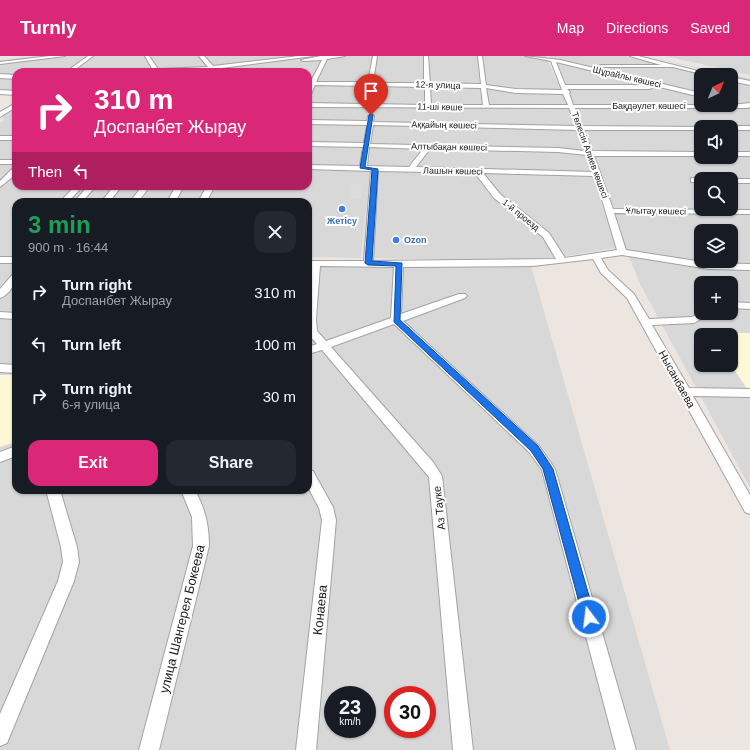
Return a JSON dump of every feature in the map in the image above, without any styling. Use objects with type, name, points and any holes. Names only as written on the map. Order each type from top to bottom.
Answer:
[{"type":"street","points":[[0,63],[63,56]]},
{"type":"street","points":[[74,68],[91,56]]},
{"type":"street","points":[[147,56],[154,68]]},
{"type":"street","points":[[201,56],[210,68]]},
{"type":"street","points":[[267,56],[272,60]]},
{"type":"street","points":[[223,68],[272,60],[311,56]]},
{"type":"street","points":[[230,68],[342,56]]},
{"type":"street","points":[[362,168],[369,124],[370,84],[375,56]]},
{"type":"street","points":[[426,56],[428,107]]},
{"type":"street","points":[[480,56],[485,86],[486,107]]},
{"type":"street","name":"Шұрайлы көшесі","points":[[527,56],[558,59],[580,66],[694,93]]},
{"type":"street","points":[[632,56],[694,71]]},
{"type":"street","points":[[312,81],[324,57]]},
{"type":"street","name":"Төлесін Алиев көшесі","points":[[558,59],[566,90],[598,174],[622,252]]},
{"type":"street","points":[[580,66],[672,66]]},
{"type":"street","points":[[0,76],[12,77]]},
{"type":"street","points":[[738,81],[750,83]]},
{"type":"street","name":"12-я улица","points":[[312,83],[485,86],[516,90],[670,87]]},
{"type":"street","points":[[670,87],[691,86]]},
{"type":"street","points":[[0,92],[12,93]]},
{"type":"street","points":[[738,104],[749,106]]},
{"type":"street","name":"11-ші көше","points":[[312,106],[524,108],[572,106]]},
{"type":"street","name":"Бақдәулет көшесi","points":[[572,106],[749,106]]},
{"type":"street","points":[[0,115],[12,108]]},
{"type":"street","points":[[0,115],[11,116]]},
{"type":"street","name":"Аққайың көшесі","points":[[312,122],[581,128],[694,128]]},
{"type":"street","points":[[449,125],[449,132]]},
{"type":"street","points":[[738,128],[750,128]]},
{"type":"street","points":[[0,138],[12,138]]},
{"type":"street","name":"Алтыбақан көшесі","points":[[312,144],[428,146],[448,143],[589,153],[694,154]]},
{"type":"street","points":[[411,170],[428,146]]},
{"type":"street","points":[[738,154],[750,154]]},
{"type":"street","points":[[0,162],[12,162]]},
{"type":"street","name":"Лашын көшесі","points":[[312,167],[598,174]]},
{"type":"street","points":[[368,263],[375,169]]},
{"type":"street","name":"1-й проезд","points":[[478,171],[497,196],[546,235],[562,261]]},
{"type":"street","points":[[0,184],[12,174]]},
{"type":"street","points":[[738,181],[750,181]]},
{"type":"street","points":[[68,198],[75,190]]},
{"type":"street","points":[[82,198],[88,190]]},
{"type":"street","points":[[108,198],[115,190]]},
{"type":"street","name":"Ұлытау көшесi","points":[[610,211],[750,212]]},
{"type":"street","points":[[312,263],[399,264],[562,261],[622,252],[714,266],[750,267]]},
{"type":"street","name":"Нысанбаева","points":[[596,256],[604,271],[631,296],[750,508]]},
{"type":"street","points":[[0,260],[12,258]]},
{"type":"street","points":[[399,264],[396,320],[534,449],[548,469],[626,750]]},
{"type":"street","points":[[0,296],[12,281]]},
{"type":"street","points":[[312,350],[462,296]]},
{"type":"street","points":[[738,305],[750,306]]},
{"type":"street","points":[[0,315],[12,316]]},
{"type":"street","points":[[646,322],[694,320]]},
{"type":"street","name":"Аз Тауке","points":[[312,332],[322,346],[435,476],[463,750]]},
{"type":"street","points":[[0,368],[12,369]]},
{"type":"street","points":[[685,392],[750,393]]},
{"type":"street","points":[[0,457],[12,452]]},
{"type":"street","name":"Конаева","points":[[306,750],[329,520],[324,502],[312,482]]},
{"type":"street","points":[[0,736],[66,581],[71,562],[69,547],[54,494]]},
{"type":"street","name":"улица Шангерея Бокеева","points":[[149,750],[201,546],[203,530],[199,512],[190,494]]},
{"type":"shaded area","points":[[36,56],[546,56],[575,121],[549,56],[626,56],[694,72],[694,112],[738,112],[738,81],[750,84],[750,488],[640,284],[579,132],[616,248],[553,258],[489,260],[363,258],[366,204],[361,258],[312,257],[312,198],[206,198],[211,190],[312,190],[312,68],[12,68],[12,75],[0,75],[0,60]]},
{"type":"shaded area","points":[[665,56],[750,56],[750,75],[738,72],[738,68],[719,68]]},
{"type":"shaded area","points":[[0,78],[12,78],[12,92],[0,92]]},
{"type":"shaded area","points":[[12,106],[12,190],[205,190],[200,198],[12,198],[12,257],[0,257],[0,123],[4,120],[0,113]]},
{"type":"shaded area","points":[[350,184],[361,184],[361,199],[349,199]]},
{"type":"shaded area","points":[[0,262],[12,262],[12,494],[312,494],[312,265],[531,266],[670,750],[0,750]]},
{"type":"shaded area","points":[[738,333],[750,333],[750,393],[736,372],[738,372]]},
{"type":"shaded area","points":[[0,375],[12,375],[12,443],[0,447]]},
{"type":"water","points":[[645,56],[700,68],[698,68]]},
{"type":"water","points":[[738,76],[750,79],[738,77]]},
{"type":"place","name":"Жетісу","points":[[342,209]]},
{"type":"place","name":"Ozon","points":[[396,240]]},
{"type":"route","points":[[371,115],[362,168],[375,169],[368,263],[399,264],[396,320],[542,458],[548,469],[589,617]]}]
